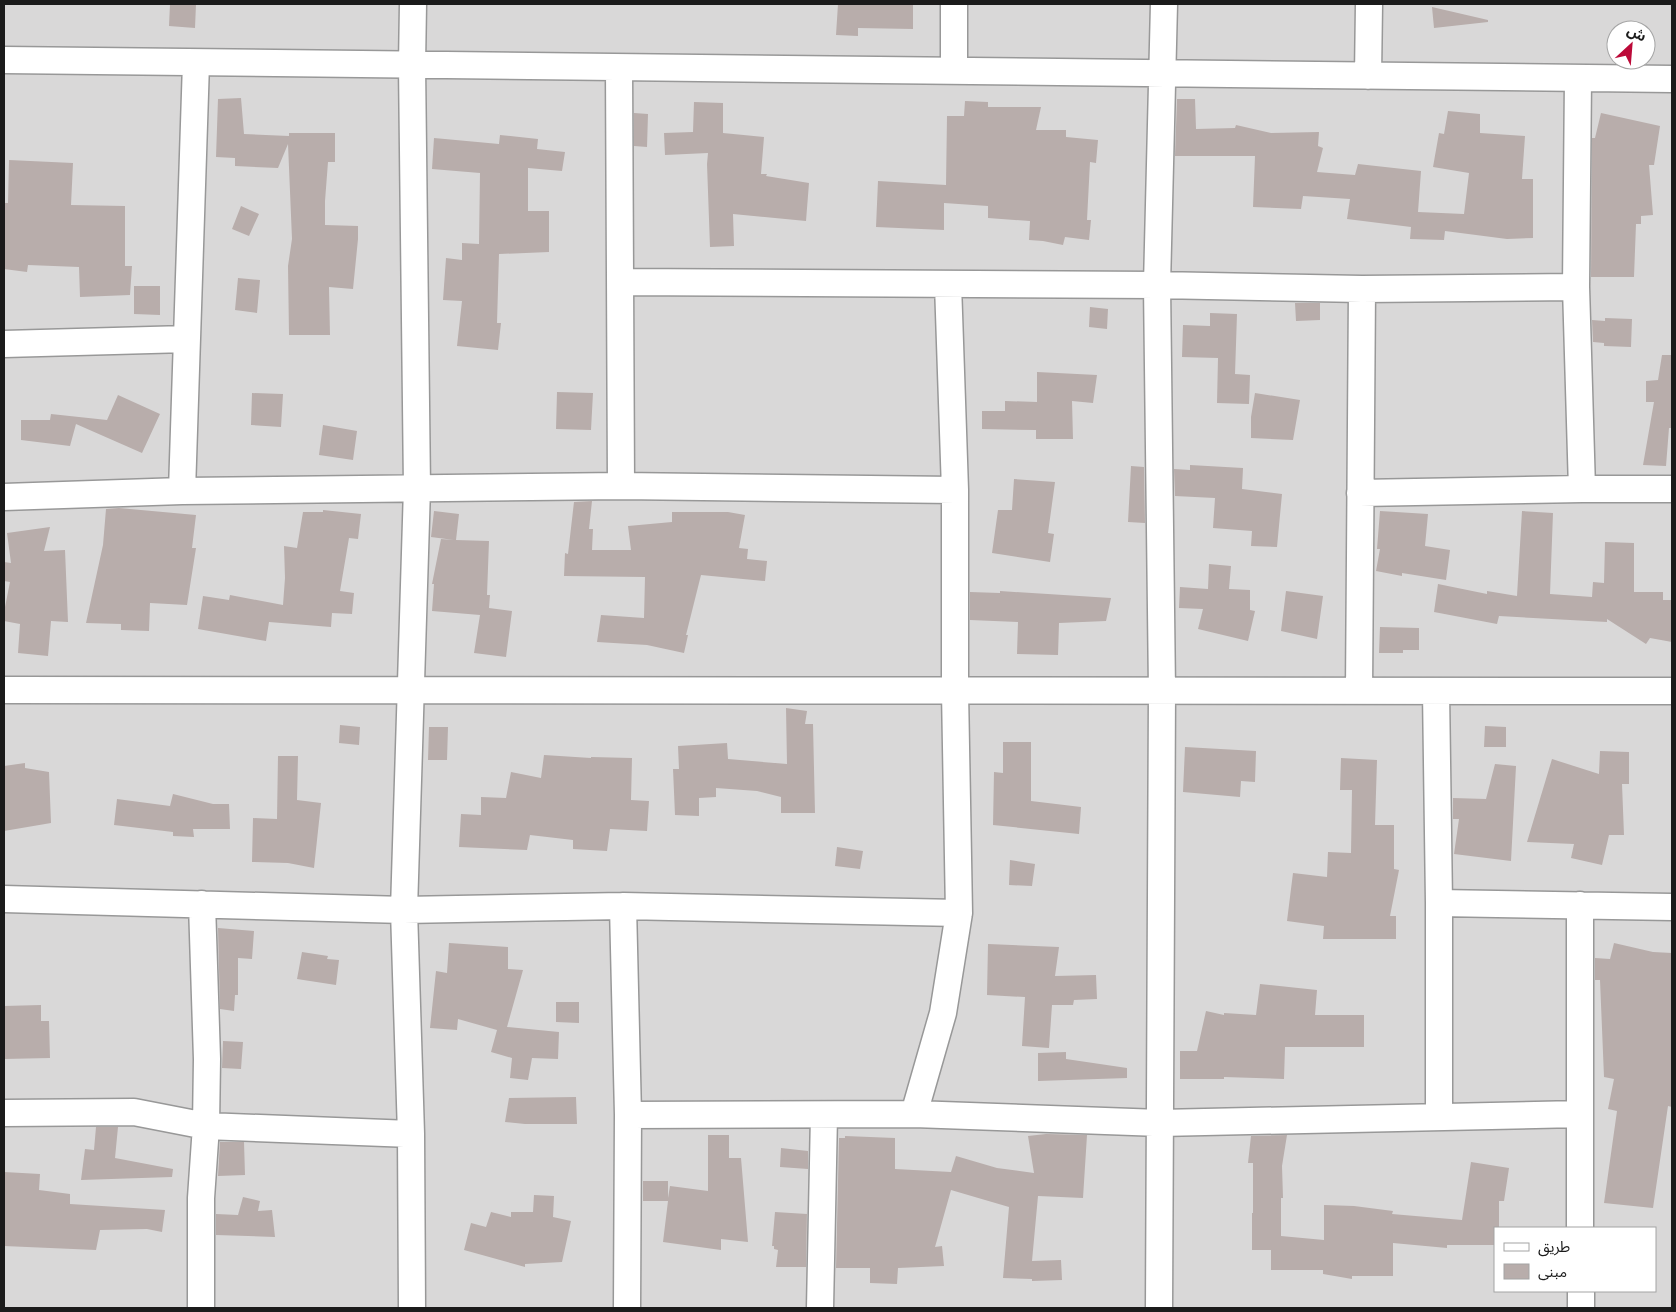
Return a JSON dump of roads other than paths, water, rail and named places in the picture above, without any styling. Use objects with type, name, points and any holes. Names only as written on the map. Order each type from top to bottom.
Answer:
[{"type":"street","points":[[412,1308],[411,1134],[404,910],[416,488],[413,4]]},
{"type":"street","points":[[954,4],[954,71]]},
{"type":"street","points":[[1158,1308],[1162,691],[1157,285],[1164,4]]},
{"type":"street","points":[[1368,76],[1369,4]]},
{"type":"street","points":[[4,60],[1672,79]]},
{"type":"street","points":[[182,491],[196,62]]},
{"type":"street","points":[[619,68],[621,486]]},
{"type":"street","points":[[1578,78],[1576,287],[1582,489]]},
{"type":"street","points":[[621,282],[1157,285],[1362,290],[1576,287]]},
{"type":"street","points":[[914,1114],[943,1013],[959,913],[954,691],[955,490],[948,284]]},
{"type":"street","points":[[1359,691],[1362,290]]},
{"type":"street","points":[[4,344],[187,339]]},
{"type":"street","points":[[4,497],[182,491],[621,486],[955,490]]},
{"type":"street","points":[[1360,493],[1672,489]]},
{"type":"street","points":[[4,690],[1672,691]]},
{"type":"street","points":[[1436,691],[1439,903],[1439,1116]]},
{"type":"street","points":[[4,899],[404,910],[622,906],[959,913]]},
{"type":"street","points":[[1439,903],[1672,906]]},
{"type":"street","points":[[201,1308],[201,1198],[206,1126],[207,1060],[202,904]]},
{"type":"street","points":[[1580,905],[1580,1227]]},
{"type":"street","points":[[622,906],[628,1115],[627,1308]]},
{"type":"street","points":[[4,1113],[134,1112],[206,1126],[411,1134]]},
{"type":"street","points":[[820,1308],[824,1114]]},
{"type":"street","points":[[628,1115],[914,1114],[1160,1123],[1579,1114]]},
{"type":"street","points":[[1581,1292],[1581,1308]]}]
